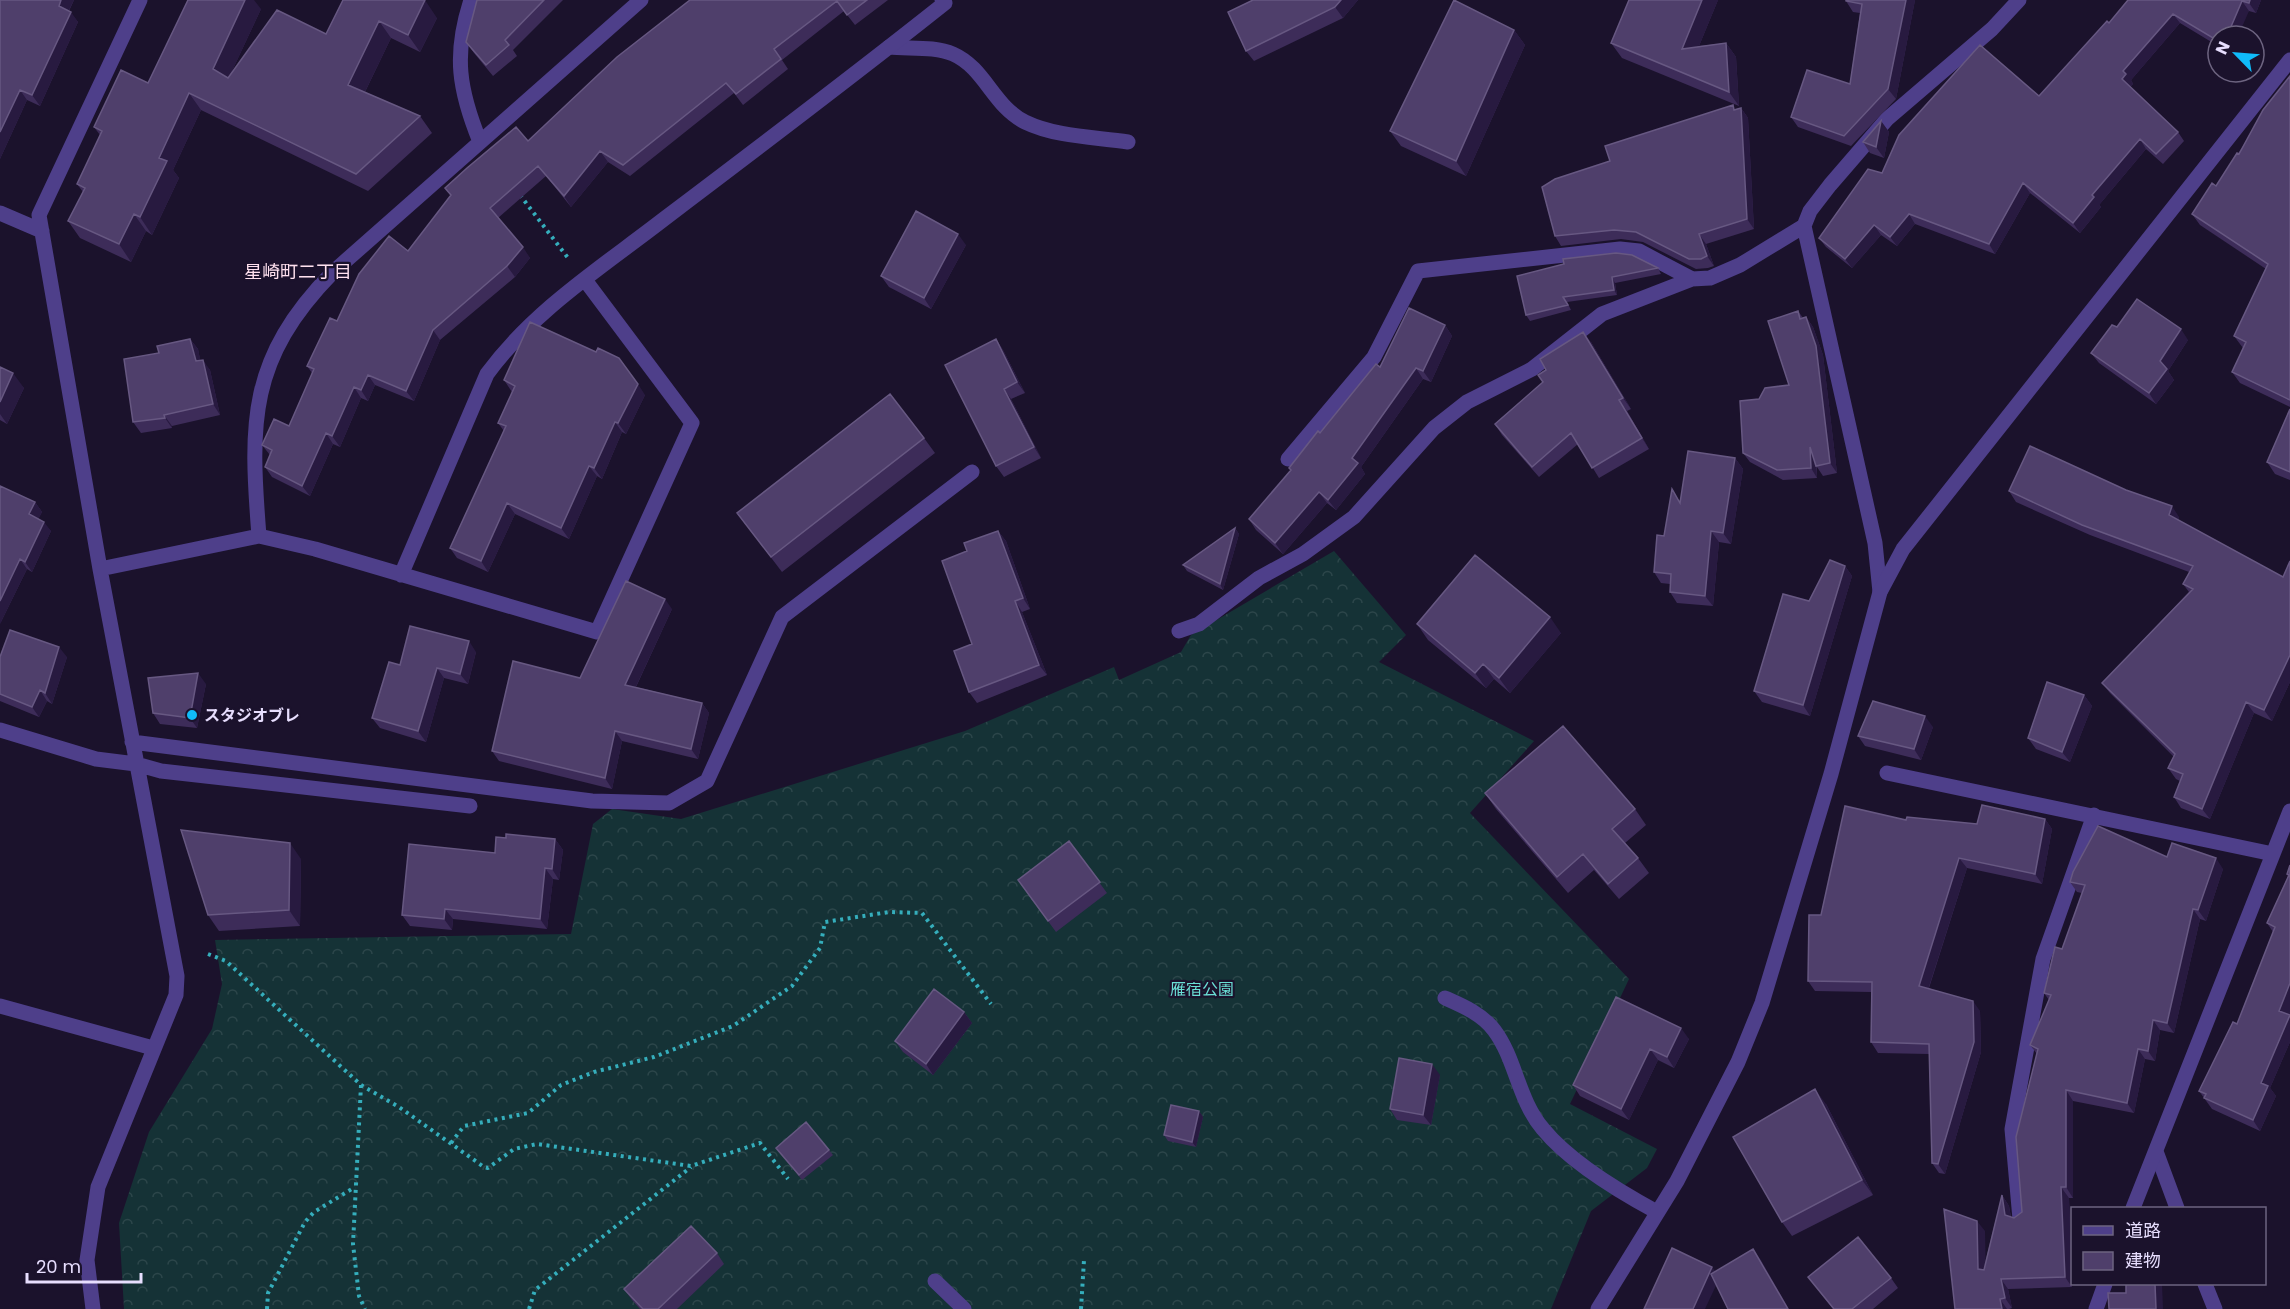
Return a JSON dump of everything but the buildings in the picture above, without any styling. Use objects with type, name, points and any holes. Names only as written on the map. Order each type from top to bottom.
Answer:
[{"type":"street","points":[[93,1309],[87,1260],[98,1187],[176,995],[177,976],[100,569],[39,215],[140,0]]},
{"type":"street","points":[[471,0],[459,51],[460,82],[467,111],[480,142]]},
{"type":"street","points":[[259,536],[254,466],[255,418],[259,391],[290,323],[309,296],[333,272],[641,0]]},
{"type":"street","points":[[401,575],[487,374],[508,346],[585,280],[945,3],[942,0]]},
{"type":"street","points":[[1880,592],[1875,543],[1804,226],[1810,211],[1830,185],[1887,119],[1992,29],[2019,0]]},
{"type":"street","points":[[889,47],[952,54],[974,68],[1001,105],[1023,121],[1042,129],[1128,142]]},
{"type":"street","points":[[1598,1309],[1677,1181],[1733,1072],[1762,1003],[1828,785],[1880,592],[1903,549],[2290,60]]},
{"type":"street","points":[[0,213],[42,231]]},
{"type":"street","points":[[1179,631],[1198,624],[1259,578],[1303,554],[1354,517],[1434,428],[1467,402],[1532,369],[1602,314],[1692,279],[1710,278],[1740,265],[1804,226]]},
{"type":"street","points":[[1288,459],[1374,357],[1418,271],[1620,249],[1639,251],[1692,279]]},
{"type":"street","points":[[100,569],[259,536],[315,549],[597,632],[692,423],[585,280]]},
{"type":"street","points":[[132,742],[592,801],[669,803],[707,781],[782,617],[972,472]]},
{"type":"street","points":[[0,730],[96,759],[136,764],[161,771],[470,806]]},
{"type":"street","points":[[1887,772],[2273,854]]},
{"type":"street","points":[[2134,1207],[2157,1154],[2290,811]]},
{"type":"street","points":[[2020,1219],[2012,1129],[2043,958],[2094,815]]},
{"type":"street","points":[[1445,998],[1470,1009],[1494,1030],[1520,1090],[1542,1129],[1586,1167],[1622,1193],[1657,1212]]},
{"type":"street","points":[[0,1006],[153,1048]]},
{"type":"street","points":[[2157,1154],[2176,1207]]},
{"type":"street","points":[[935,1281],[964,1309]]},
{"type":"street","points":[[2096,1309],[2105,1285]]},
{"type":"street","points":[[2205,1285],[2215,1309]]},
{"type":"path","points":[[515,188],[585,280]]},
{"type":"path","points":[[451,1143],[464,1126],[528,1113],[561,1085],[594,1072],[654,1057],[734,1026],[792,987],[820,948],[825,922],[889,912],[922,913],[991,1004]]},
{"type":"path","points":[[208,954],[226,961],[361,1085],[399,1107],[488,1168],[514,1149],[537,1144],[691,1166]]},
{"type":"path","points":[[361,1085],[353,1244],[359,1296],[365,1309]]},
{"type":"path","points":[[529,1309],[535,1290],[691,1166],[760,1143],[789,1179]]},
{"type":"path","points":[[267,1309],[268,1293],[305,1222],[314,1212],[356,1187]]},
{"type":"path","points":[[1081,1309],[1084,1260]]},
{"type":"green space","name":"雁宿公園","points":[[1334,551],[1406,635],[1379,662],[1534,741],[1470,813],[1629,979],[1570,1104],[1657,1149],[1647,1168],[1591,1211],[1551,1309],[124,1309],[119,1223],[149,1132],[212,1029],[222,984],[215,940],[571,934],[593,824],[612,809],[681,819],[965,731],[1114,667],[1119,680],[1181,652],[1191,635]]},
{"type":"place","name":"スタジオブレ","points":[[192,715]]},
{"type":"district","name":"星崎町二丁目","points":[[298,271]]}]
